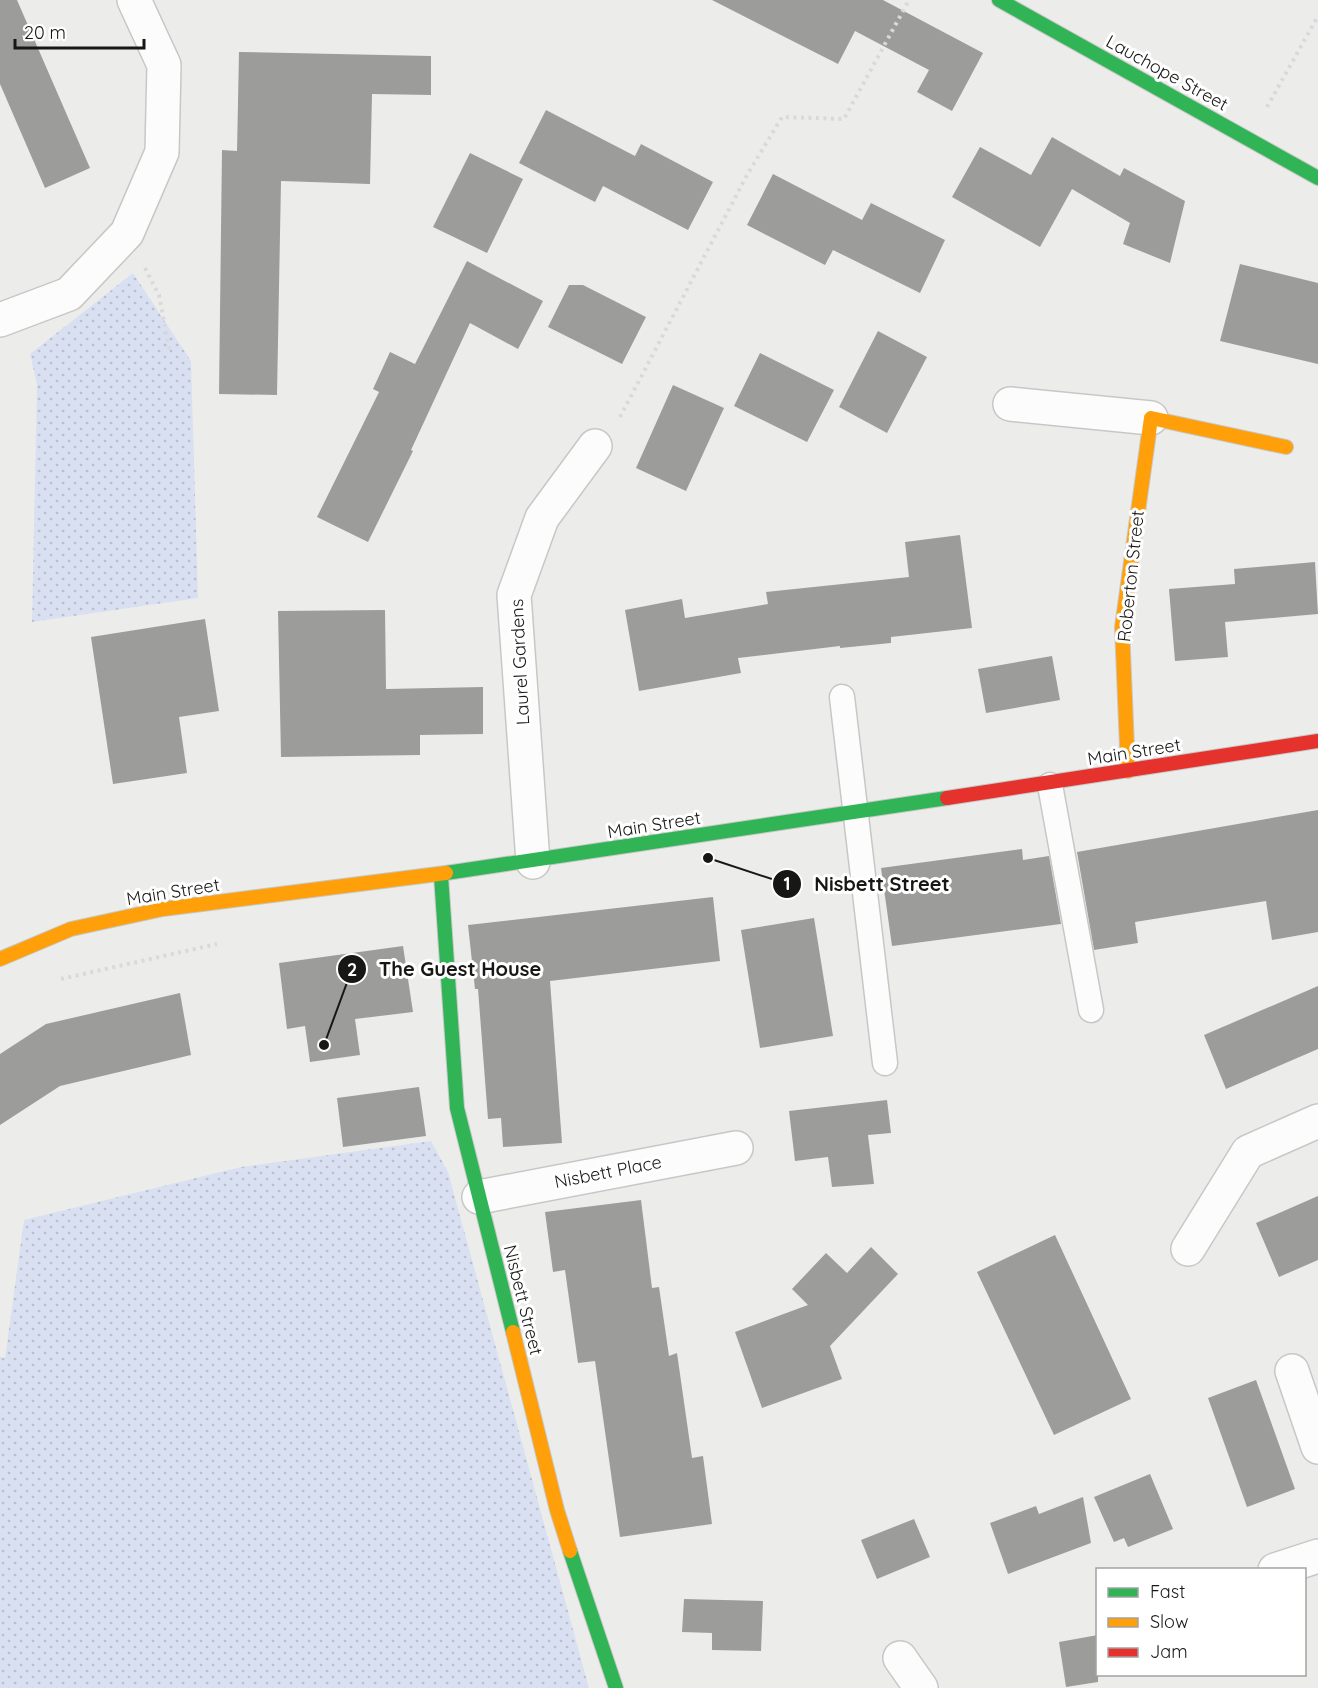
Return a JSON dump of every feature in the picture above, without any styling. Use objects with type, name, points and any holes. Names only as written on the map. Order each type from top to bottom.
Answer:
[{"type":"street","points":[[0,320],[69,294],[127,233],[162,152],[164,65],[134,0]]},
{"type":"street","name":"Lauchope Street","points":[[999,0],[1318,178]]},
{"type":"street","points":[[1010,404],[1151,418],[1286,447]]},
{"type":"street","name":"Roberton Street","points":[[1128,771],[1122,627],[1151,418]]},
{"type":"street","name":"Laurel Gardens","points":[[533,862],[514,595],[542,518],[595,446]]},
{"type":"street","name":"Main Street","points":[[0,958],[71,929],[163,909],[441,876],[854,812],[1050,785],[1318,741]]},
{"type":"street","name":"Nisbett Street","points":[[441,876],[457,1108],[557,1510],[616,1688]]},
{"type":"street","points":[[1188,1250],[1248,1152],[1318,1121]]},
{"type":"street","name":"Nisbett Place","points":[[479,1197],[736,1148]]},
{"type":"street","points":[[1292,1371],[1318,1447]]},
{"type":"street","points":[[1278,1568],[1318,1556]]},
{"type":"street","points":[[900,1658],[921,1688]]},
{"type":"lane","points":[[842,697],[885,1063]]},
{"type":"lane","points":[[1050,785],[1090,1010]]},
{"type":"path","points":[[595,446],[625,412],[747,175],[782,117],[844,119],[909,0]]},
{"type":"path","points":[[1249,139],[1318,16]]},
{"type":"path","points":[[127,233],[159,295],[170,352]]},
{"type":"path","points":[[52,982],[225,943]]},
{"type":"shaded area","points":[[133,273],[191,361],[198,598],[32,622],[37,385],[30,354]]},
{"type":"shaded area","points":[[431,1141],[448,1172],[589,1688],[0,1688],[0,1357],[5,1358],[24,1220],[241,1167]]},
{"type":"building","points":[[0,0],[17,0],[90,168],[45,188],[0,84]]},
{"type":"building","points":[[712,0],[883,0],[983,53],[952,111],[917,92],[929,70],[855,31],[838,64]]},
{"type":"building","points":[[239,52],[431,56],[431,95],[372,94],[370,184],[281,181],[277,395],[219,394],[222,150],[237,151]]},
{"type":"building","points":[[546,110],[635,156],[641,144],[713,182],[688,230],[603,186],[595,202],[519,163]]},
{"type":"building","points":[[1052,137],[1120,176],[1124,168],[1185,201],[1170,263],[1123,244],[1130,223],[1072,189],[1040,247],[952,197],[980,147],[1031,175]]},
{"type":"building","points":[[470,153],[523,179],[487,253],[433,227]]},
{"type":"building","points":[[773,174],[862,220],[871,203],[945,240],[920,293],[833,250],[825,265],[747,225]]},
{"type":"building","points":[[467,261],[543,301],[518,349],[470,323],[411,450],[413,451],[368,542],[317,517],[379,392],[373,389],[390,352],[415,364]]},
{"type":"building","points":[[1240,264],[1318,283],[1318,364],[1220,341]]},
{"type":"building","points":[[569,285],[583,285],[646,317],[622,364],[548,327]]},
{"type":"building","points":[[878,331],[927,357],[887,433],[839,407]]},
{"type":"building","points":[[760,353],[834,390],[807,442],[734,406]]},
{"type":"building","points":[[673,385],[724,408],[686,491],[636,468]]},
{"type":"building","points":[[960,535],[972,628],[891,637],[891,643],[840,648],[840,646],[738,658],[741,673],[639,691],[625,610],[682,599],[685,618],[768,604],[766,592],[909,577],[905,542]]},
{"type":"building","points":[[1315,562],[1318,614],[1225,622],[1228,657],[1175,661],[1169,589],[1235,584],[1234,569]]},
{"type":"building","points":[[385,610],[386,689],[483,687],[483,734],[420,735],[420,755],[281,757],[278,611]]},
{"type":"building","points":[[205,619],[219,711],[179,717],[187,773],[113,784],[91,637]]},
{"type":"building","points":[[1052,656],[1060,700],[986,713],[978,669]]},
{"type":"building","points":[[1318,810],[1318,932],[1272,940],[1266,901],[1135,922],[1138,943],[1094,950],[1077,852]]},
{"type":"building","points":[[1022,849],[1023,860],[1049,856],[1061,924],[892,946],[881,868]]},
{"type":"building","points":[[713,897],[720,961],[550,981],[562,1143],[503,1147],[501,1118],[488,1119],[478,989],[475,989],[468,925]]},
{"type":"building","points":[[814,918],[833,1036],[760,1048],[741,930]]},
{"type":"building","points":[[403,946],[413,1012],[355,1019],[360,1055],[310,1062],[305,1026],[287,1029],[279,963]]},
{"type":"building","points":[[1318,986],[1318,1049],[1226,1089],[1204,1035]]},
{"type":"building","points":[[180,993],[191,1055],[60,1086],[0,1125],[0,1054],[46,1024]]},
{"type":"building","points":[[419,1087],[426,1136],[343,1147],[337,1098]]},
{"type":"building","points":[[887,1100],[891,1133],[868,1135],[874,1184],[832,1187],[828,1157],[795,1161],[789,1111]]},
{"type":"building","points":[[1318,1196],[1318,1260],[1279,1277],[1256,1223]]},
{"type":"building","points":[[641,1200],[652,1288],[659,1287],[669,1356],[677,1353],[692,1458],[703,1456],[712,1524],[620,1537],[595,1361],[578,1363],[565,1270],[553,1272],[545,1212]]},
{"type":"building","points":[[1055,1235],[1131,1399],[1054,1435],[977,1272]]},
{"type":"building","points":[[871,1247],[898,1274],[830,1346],[842,1379],[762,1408],[735,1332],[808,1305],[792,1289],[826,1253],[847,1273]]},
{"type":"building","points":[[1256,1380],[1295,1489],[1247,1507],[1208,1398]]},
{"type":"building","points":[[1150,1474],[1173,1529],[1128,1547],[1124,1538],[1114,1542],[1094,1497]]},
{"type":"building","points":[[1083,1497],[1091,1543],[1008,1574],[990,1523],[1036,1506],[1039,1514]]},
{"type":"building","points":[[914,1519],[930,1557],[877,1579],[861,1540]]},
{"type":"building","points":[[684,1599],[763,1601],[761,1651],[712,1650],[712,1633],[682,1632]]},
{"type":"building","points":[[1096,1635],[1098,1682],[1066,1687],[1059,1642]]},
{"type":"traffic: fast","points":[[999,0],[1318,178]]},
{"type":"traffic: fast","points":[[446,873],[947,798]]},
{"type":"traffic: fast","points":[[441,876],[457,1108],[513,1332]]},
{"type":"traffic: fast","points":[[570,1551],[616,1688]]},
{"type":"traffic: slow","points":[[1128,771],[1122,627],[1151,418],[1286,447]]},
{"type":"traffic: slow","points":[[0,959],[71,929],[163,909],[446,873]]},
{"type":"traffic: slow","points":[[513,1332],[557,1510],[570,1551]]},
{"type":"traffic: jam","points":[[947,798],[1318,741]]},
{"type":"place","name":"Nisbett Street","points":[[708,858]]},
{"type":"place","name":"The Guest House","points":[[324,1045]]}]
